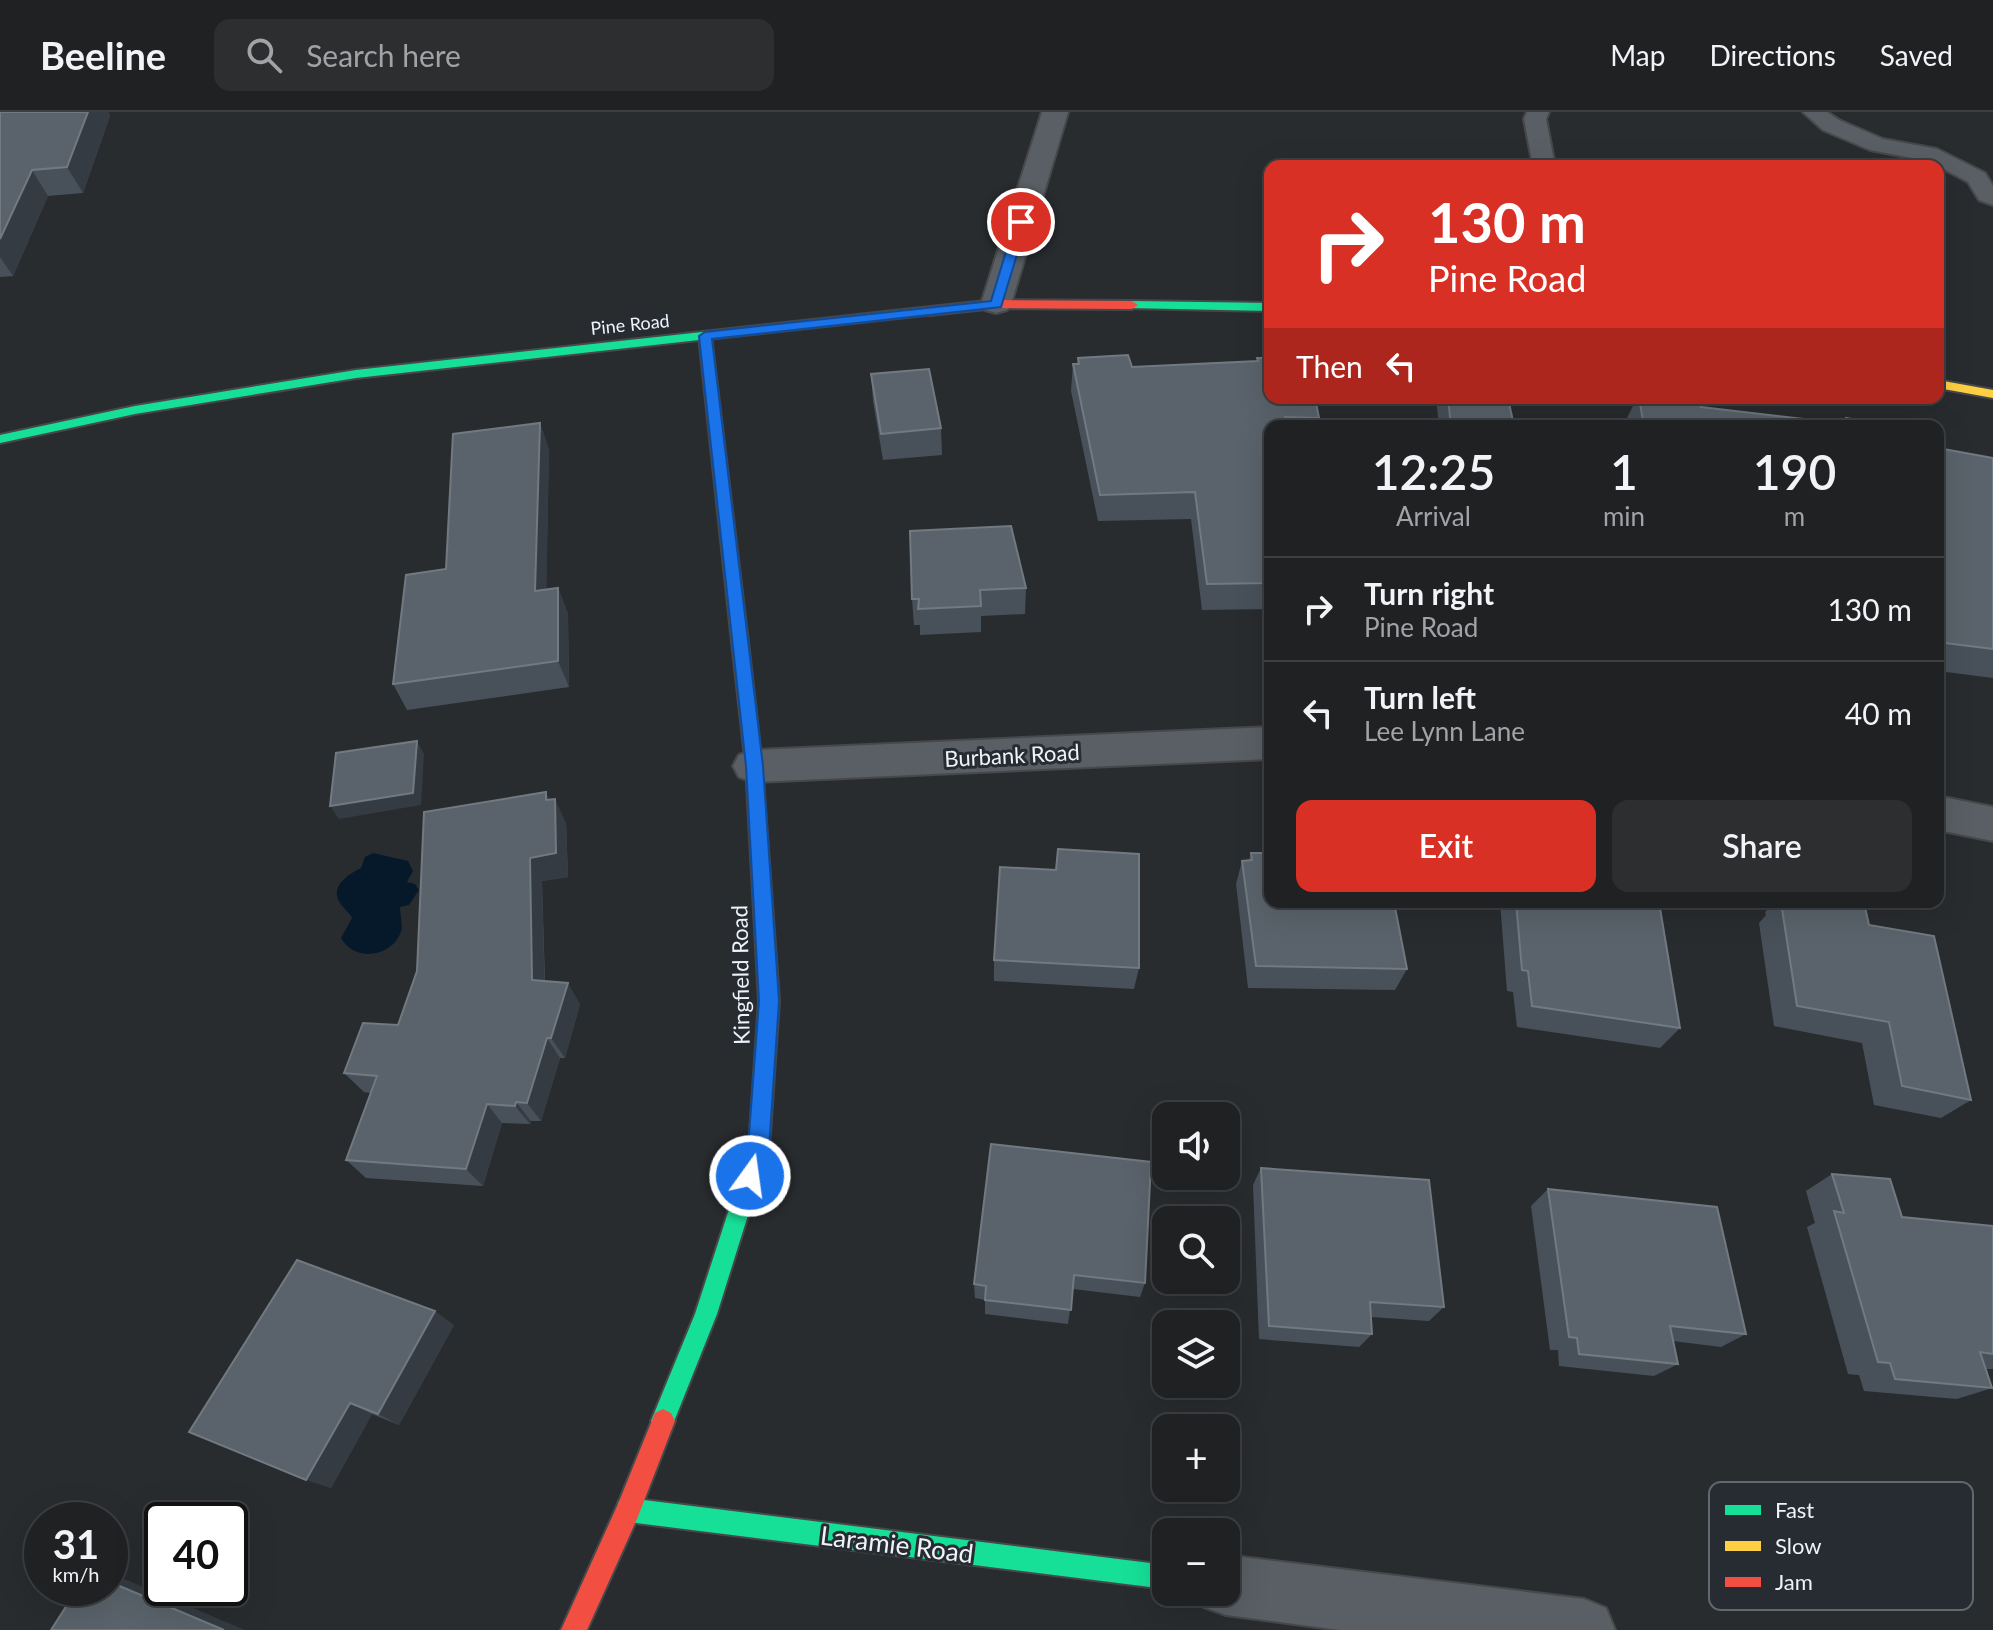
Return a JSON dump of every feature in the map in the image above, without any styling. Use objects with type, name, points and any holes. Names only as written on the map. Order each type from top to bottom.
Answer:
[{"type":"street","points":[[996,304],[1055,112]]},
{"type":"street","name":"Pine Road","points":[[0,439],[135,410],[356,374],[996,304],[1264,307]]},
{"type":"street","name":"Kingfield Road","points":[[574,1630],[628,1510],[706,1314],[759,1148],[769,1001],[754,766],[705,336]]},
{"type":"street","points":[[1944,385],[1993,394]]},
{"type":"street","name":"Burbank Road","points":[[754,766],[1264,743]]},
{"type":"street","points":[[1944,814],[1993,824]]},
{"type":"street","name":"Laramie Road","points":[[628,1510],[1152,1575]]},
{"type":"street","points":[[1240,1587],[1584,1630]]},
{"type":"lane","points":[[1538,112],[1535,119],[1543,160]]},
{"type":"lane","points":[[1814,112],[1831,125],[1878,145],[1929,154],[1985,173],[1987,195],[1993,198]]},
{"type":"water","points":[[373,853],[408,861],[413,871],[407,882],[415,884],[419,890],[409,905],[400,907],[402,929],[396,941],[381,952],[363,954],[347,946],[341,938],[352,918],[340,903],[337,891],[342,881],[361,868],[365,857]]},
{"type":"building","points":[[0,112],[88,112],[67,167],[32,170],[0,239]]},
{"type":"building","points":[[1128,355],[1132,367],[1258,361],[1257,358],[1264,358],[1264,404],[1316,404],[1319,418],[1264,420],[1264,583],[1207,584],[1195,492],[1100,495],[1073,364],[1079,364],[1078,358]]},
{"type":"building","points":[[929,369],[941,428],[881,434],[871,374]]},
{"type":"building","points":[[1449,404],[1509,404],[1513,420],[1450,420]]},
{"type":"building","points":[[1640,404],[1700,404],[1701,407],[1812,420],[1643,420]]},
{"type":"building","points":[[540,423],[535,591],[558,588],[558,661],[393,684],[406,575],[446,569],[453,434]]},
{"type":"building","points":[[1944,449],[1993,458],[1993,649],[1944,643]]},
{"type":"building","points":[[1011,526],[1026,588],[980,590],[981,606],[918,609],[919,599],[912,599],[910,531]]},
{"type":"building","points":[[417,741],[413,793],[330,806],[336,753]]},
{"type":"building","points":[[546,792],[546,800],[555,799],[556,853],[530,858],[532,980],[568,983],[527,1103],[516,1102],[515,1106],[487,1104],[466,1169],[346,1160],[377,1076],[344,1073],[363,1023],[398,1025],[417,971],[424,812]]},
{"type":"building","points":[[1058,849],[1139,854],[1139,968],[994,960],[1000,867],[1056,870]]},
{"type":"building","points":[[1251,853],[1264,853],[1264,908],[1395,908],[1407,969],[1256,966],[1242,861],[1252,860]]},
{"type":"building","points":[[1517,908],[1660,908],[1680,1028],[1532,1006],[1528,971],[1522,970]]},
{"type":"building","points":[[1782,908],[1865,908],[1869,925],[1934,936],[1971,1100],[1902,1086],[1889,1022],[1797,1006]]},
{"type":"building","points":[[991,1144],[1151,1162],[1145,1283],[1074,1275],[1071,1310],[985,1300],[986,1286],[974,1284]]},
{"type":"building","points":[[1261,1168],[1429,1180],[1444,1307],[1370,1302],[1372,1334],[1269,1326]]},
{"type":"building","points":[[1832,1174],[1890,1179],[1902,1217],[1993,1226],[1993,1354],[1980,1352],[1992,1388],[1895,1379],[1890,1363],[1878,1362],[1834,1211],[1844,1213]]},
{"type":"building","points":[[1548,1189],[1717,1207],[1746,1334],[1670,1326],[1678,1364],[1579,1354],[1577,1338],[1569,1337]]},
{"type":"building","points":[[297,1260],[435,1311],[378,1414],[350,1403],[306,1480],[189,1432]]},
{"type":"building","points":[[128,1590],[144,1596],[144,1606],[167,1606],[224,1630],[51,1630],[66,1606],[128,1606]]},
{"type":"traffic: fast","points":[[1132,305],[1264,307]]},
{"type":"traffic: fast","points":[[0,439],[135,410],[356,374],[930,311]]},
{"type":"traffic: fast","points":[[663,1421],[706,1314],[759,1148],[769,1001],[754,766],[740,642]]},
{"type":"traffic: fast","points":[[628,1510],[1152,1575]]},
{"type":"traffic: slow","points":[[705,336],[740,642]]},
{"type":"traffic: slow","points":[[1944,385],[1993,394]]},
{"type":"traffic: jam","points":[[930,311],[996,304],[1132,305]]},
{"type":"traffic: jam","points":[[574,1630],[628,1510],[663,1421]]},
{"type":"route","points":[[750,1176],[759,1148],[769,1001],[754,766],[705,336],[996,304],[1021,222]]}]
